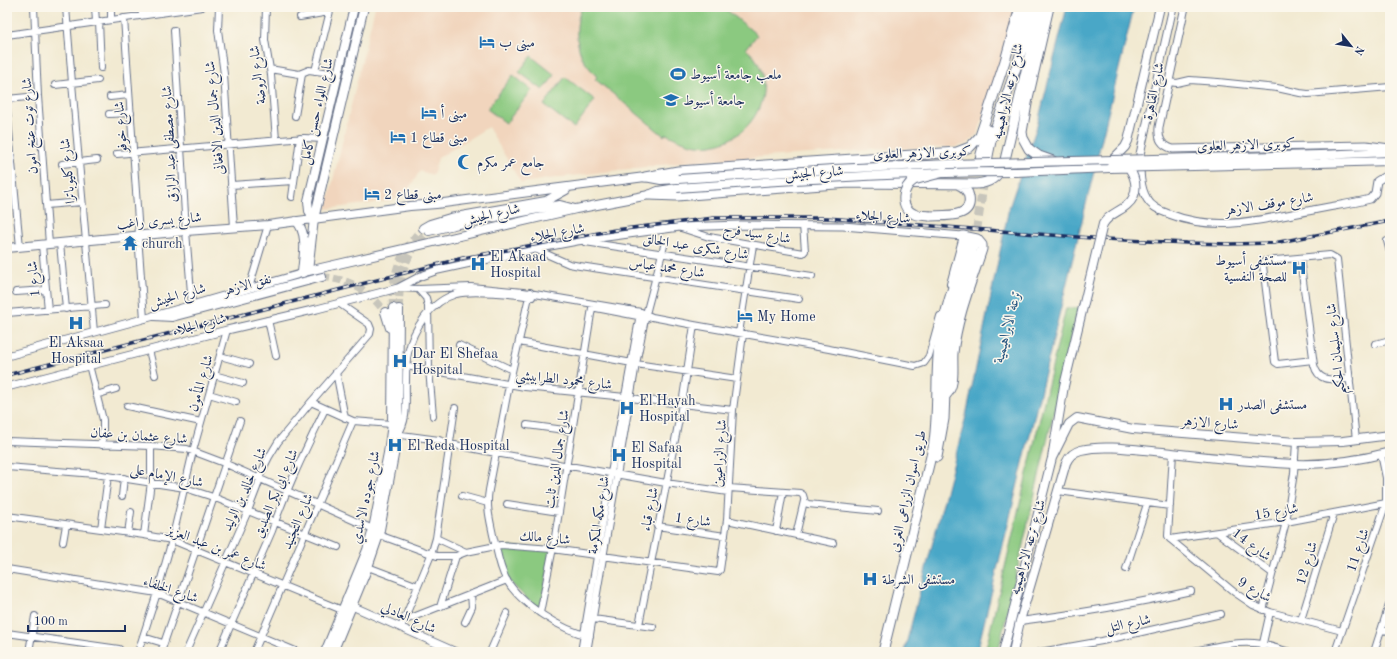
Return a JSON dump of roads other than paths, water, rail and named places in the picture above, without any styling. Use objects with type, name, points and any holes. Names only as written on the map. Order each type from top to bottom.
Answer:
[{"type":"main road","name":"شارع اللواء حسن كامل","points":[[314,219],[309,211],[308,204],[354,7]]},
{"type":"main road","name":"شارع اللواء حسن كامل","points":[[305,272],[314,219],[364,7]]},
{"type":"main road","name":"شارع ترعه الابراهيميه","points":[[970,147],[982,132],[1005,61],[1020,7]]},
{"type":"main road","points":[[1027,7],[1005,81],[984,143],[982,172],[1017,65],[1034,7]]},
{"type":"main road","name":"شارع ترعه الابراهيميه","points":[[994,179],[1002,169],[1006,157],[1041,7]]},
{"type":"main road","points":[[1049,7],[1028,98],[1022,132],[1026,144],[1034,153],[1055,162]]},
{"type":"main road","points":[[1111,161],[1125,147],[1128,140],[1160,7]]},
{"type":"main road","points":[[350,26],[359,28]]},
{"type":"main road","name":"شارع الجيش","points":[[314,219],[410,206],[571,188],[678,171],[946,153],[962,151],[970,147]]},
{"type":"main road","points":[[1319,159],[1390,152]]},
{"type":"main road","points":[[945,184],[933,174],[932,168],[934,163],[946,153]]},
{"type":"main road","points":[[1319,159],[1390,161]]},
{"type":"main road","name":"كوبرى الازهر العلوى","points":[[649,195],[678,184],[833,169],[950,164],[1319,159]]},
{"type":"main road","name":"كوبرى الازهر العلوى","points":[[645,177],[678,184],[944,172],[1016,172],[1319,159]]},
{"type":"main road","points":[[1052,458],[1064,386],[1103,224],[1110,215],[1132,200],[1136,190],[1136,183],[1129,168]]},
{"type":"main road","points":[[944,172],[914,180],[907,186],[904,200],[910,211],[919,215],[930,216],[957,215],[966,210],[969,195],[962,186],[957,184]]},
{"type":"main road","name":"شارع الجيش","points":[[305,272],[576,209],[649,195],[677,196],[849,183],[983,183],[994,179]]},
{"type":"main road","points":[[571,188],[546,201],[450,218],[430,224],[426,230],[557,205],[563,205],[576,209]]},
{"type":"main road","name":"شارع يسرى راغب","points":[[7,248],[314,219]]},
{"type":"main road","points":[[296,221],[301,226],[304,236],[305,272]]},
{"type":"main road","points":[[945,396],[952,385],[955,339],[961,312],[982,248],[982,245],[977,239],[968,241]]},
{"type":"main road","name":"طريق اسوان الزراعى الغربى","points":[[887,652],[940,443],[944,420],[946,353],[951,321],[968,241]]},
{"type":"main road","name":"طريق اسوان الزراعى الغربى","points":[[883,652],[933,448],[936,426],[939,352],[943,325],[968,241]]},
{"type":"main road","name":"نفق الازهر","points":[[154,316],[172,317],[322,277]]},
{"type":"main road","name":"شارع جوده الاسدي","points":[[325,652],[367,550],[394,434],[392,424],[392,340],[396,308],[399,348],[394,434],[379,535],[368,567],[332,652]]},
{"type":"main road","points":[[385,312],[390,326],[392,340]]},
{"type":"main road","name":"شارع الازهر","points":[[1052,458],[1069,424],[1077,418],[1133,429],[1296,442],[1332,442],[1390,435]]},
{"type":"main road","name":"شارع ترعه الابراهيميه","points":[[1013,652],[1020,621],[1069,457],[1074,452],[1089,448],[1111,448],[1173,453]]},
{"type":"main road","points":[[1173,453],[1294,464],[1338,461],[1390,452]]},
{"type":"main road","name":"شارع ترعه الابراهيميه","points":[[1003,652],[1052,458]]},
{"type":"street","name":"شارع توت عنخ امون","points":[[34,7],[38,96],[46,205],[45,244]]},
{"type":"street","name":"شارع كليوباترا","points":[[66,7],[78,161],[94,332]]},
{"type":"street","points":[[95,7],[98,22],[101,68]]},
{"type":"street","points":[[111,7],[111,20]]},
{"type":"street","points":[[141,7],[142,15]]},
{"type":"street","points":[[7,35],[178,9],[202,7]]},
{"type":"street","name":"شارع جمال الدين الافغانى","points":[[219,7],[218,30],[224,74],[234,227]]},
{"type":"street","name":"شارع الروضة","points":[[266,7],[265,40],[270,69],[276,140]]},
{"type":"street","name":"شارع موقف الازهر","points":[[1173,7],[1142,142],[1140,165],[1144,192],[1147,200],[1155,207],[1177,217],[1212,223],[1230,224],[1246,222],[1370,199],[1375,192],[1377,182],[1390,173]]},
{"type":"street","name":"شارع القاهرة","points":[[1185,7],[1158,127],[1158,135],[1161,142],[1166,146],[1173,149],[1350,145],[1390,148]]},
{"type":"street","points":[[300,16],[330,10],[315,71]]},
{"type":"street","name":"شارع خوفو","points":[[124,18],[144,319]]},
{"type":"street","name":"شارع مصطفى عبد الرازق","points":[[174,30],[192,305]]},
{"type":"street","points":[[270,69],[302,74],[309,70],[338,74]]},
{"type":"street","points":[[295,116],[302,74]]},
{"type":"street","points":[[55,85],[98,80]]},
{"type":"street","points":[[1168,82],[1177,83],[1190,80],[1218,82],[1270,87],[1308,94],[1390,87]]},
{"type":"street","points":[[110,96],[129,95]]},
{"type":"street","points":[[7,99],[38,96]]},
{"type":"street","points":[[7,110],[20,247]]},
{"type":"street","points":[[109,114],[131,113]]},
{"type":"street","points":[[292,197],[300,138]]},
{"type":"street","points":[[117,154],[300,138],[323,139]]},
{"type":"street","points":[[62,164],[97,160]]},
{"type":"street","points":[[232,185],[294,181]]},
{"type":"street","points":[[46,205],[82,202]]},
{"type":"street","points":[[1310,202],[1312,210]]},
{"type":"street","points":[[1230,216],[1230,224]]},
{"type":"street","points":[[249,288],[268,224]]},
{"type":"street","name":"شارع الجلاء","points":[[7,387],[227,330],[340,304],[398,288],[430,272],[577,241],[680,227],[803,225],[884,229],[968,241],[929,356],[924,363],[914,366],[529,294],[471,288],[398,288]]},
{"type":"street","name":"شارع سيد فرج","points":[[680,227],[703,236],[804,253],[803,225]]},
{"type":"street","name":"شارع شكرى عبد الخالق","points":[[577,241],[594,242],[662,254],[812,276]]},
{"type":"street","points":[[1387,241],[1390,252]]},
{"type":"street","name":"شارع مكه المكرمة","points":[[588,652],[587,636],[634,363],[665,242]]},
{"type":"street","points":[[60,243],[66,309]]},
{"type":"street","name":"شارع 1","points":[[45,244],[48,310]]},
{"type":"street","name":"شارع الزراعيين","points":[[717,573],[720,570],[726,520],[733,410],[746,290],[753,245]]},
{"type":"street","name":"شارع محمد عباس","points":[[535,249],[575,265],[799,299]]},
{"type":"street","name":"شارع سليمان الحكيم","points":[[1300,258],[1330,255],[1336,257],[1338,261],[1356,440]]},
{"type":"street","points":[[1313,360],[1278,364],[1275,362],[1263,264],[1265,261],[1300,258],[1313,360],[1316,371],[1323,378],[1330,380],[1350,379]]},
{"type":"street","name":"شارع الجيش","points":[[7,356],[144,319],[305,272]]},
{"type":"street","points":[[418,289],[426,298],[428,306],[429,370],[433,416]]},
{"type":"street","points":[[16,292],[46,290]]},
{"type":"street","name":"شارع الجلاء","points":[[428,314],[432,308],[444,299],[464,292],[529,294],[592,308],[645,316]]},
{"type":"street","points":[[529,294],[512,370],[489,490],[489,516],[501,568],[507,580],[516,592],[540,613],[563,627],[587,636]]},
{"type":"street","name":"شارع خالد بن الوليد","points":[[186,652],[248,511],[264,467],[273,450],[311,402],[371,332],[369,324],[340,304]]},
{"type":"street","points":[[7,313],[105,305]]},
{"type":"street","name":"شارع جمال الدين ثابت","points":[[540,613],[560,512],[592,308]]},
{"type":"street","name":"شارع جوده الاسدي","points":[[394,434],[403,426],[405,417],[406,366],[411,341],[428,314]]},
{"type":"street","points":[[268,320],[276,356]]},
{"type":"street","name":"شارع قباء","points":[[639,626],[688,372],[694,325]]},
{"type":"street","name":"شارع المأمون","points":[[138,652],[157,594],[172,540],[193,451],[227,330]]},
{"type":"street","points":[[1375,344],[1390,340]]},
{"type":"street","points":[[519,342],[634,363],[737,379]]},
{"type":"street","points":[[459,345],[512,370]]},
{"type":"street","points":[[148,350],[155,375]]},
{"type":"street","points":[[220,356],[248,364]]},
{"type":"street","points":[[89,365],[103,424],[102,445]]},
{"type":"street","name":"شارع محمود الطرابيشي","points":[[406,366],[509,385],[733,410]]},
{"type":"street","points":[[336,372],[345,418]]},
{"type":"street","points":[[214,376],[242,383]]},
{"type":"street","points":[[96,395],[116,390]]},
{"type":"street","points":[[209,394],[236,402]]},
{"type":"street","points":[[311,402],[353,421],[392,424]]},
{"type":"street","points":[[127,406],[201,422]]},
{"type":"street","points":[[402,624],[431,555],[436,538],[455,408]]},
{"type":"street","name":"شارع ابى بكر الصديق","points":[[220,652],[287,491],[325,409]]},
{"type":"street","points":[[161,652],[224,463],[240,421]]},
{"type":"street","name":"شارع التجنيد","points":[[254,652],[353,421]]},
{"type":"street","points":[[527,425],[572,431]]},
{"type":"street","points":[[394,434],[439,440],[450,444],[496,453],[666,482],[728,490],[802,494],[804,501],[796,535]]},
{"type":"street","name":"شارع عثمان بن عفان","points":[[7,441],[181,448],[193,451],[260,478],[373,529]]},
{"type":"street","points":[[1263,610],[1286,522],[1296,442]]},
{"type":"street","points":[[144,535],[151,482],[151,446]]},
{"type":"street","points":[[1170,539],[1168,536],[1173,453]]},
{"type":"street","name":"شارع 11","points":[[1335,652],[1386,503],[1386,478],[1381,454]]},
{"type":"street","name":"شارع الإمام على","points":[[7,467],[108,476],[185,488],[213,497],[338,547]]},
{"type":"street","points":[[101,529],[108,476]]},
{"type":"street","points":[[122,496],[124,478]]},
{"type":"street","points":[[1058,491],[1170,506]]},
{"type":"street","points":[[776,531],[783,492]]},
{"type":"street","points":[[462,496],[488,503]]},
{"type":"street","points":[[804,501],[808,504],[878,511]]},
{"type":"street","name":"شارع 15","points":[[1170,539],[1286,522],[1386,503]]},
{"type":"street","points":[[507,504],[560,512]]},
{"type":"street","points":[[1126,569],[1147,504]]},
{"type":"street","points":[[128,533],[131,512]]},
{"type":"street","name":"شارع 12","points":[[1302,620],[1334,513]]},
{"type":"street","name":"شارع عمر بن عبد العزيز","points":[[7,516],[172,540],[342,610]]},
{"type":"street","points":[[726,520],[833,543]]},
{"type":"street","points":[[63,542],[66,524]]},
{"type":"street","name":"شارع 1","points":[[658,526],[724,536]]},
{"type":"street","name":"شارع 14","points":[[1218,533],[1272,573]]},
{"type":"street","name":"شارع مالك","points":[[379,535],[431,555],[443,557],[456,556],[466,552],[496,546],[552,549],[717,573]]},
{"type":"street","points":[[436,538],[466,552]]},
{"type":"street","name":"شارع 9","points":[[1170,539],[1239,596],[1263,610],[1342,631]]},
{"type":"street","name":"شارع مكه المكرمة","points":[[581,652],[593,619],[600,555]]},
{"type":"street","points":[[440,607],[456,556]]},
{"type":"street","points":[[368,567],[418,586]]},
{"type":"street","name":"شارع الخلفاء","points":[[7,569],[157,594],[298,652]]},
{"type":"street","points":[[402,624],[507,580]]},
{"type":"street","points":[[1020,621],[1078,614],[1135,604],[1191,591]]},
{"type":"street","points":[[465,622],[472,607],[471,594]]},
{"type":"street","points":[[1374,652],[1390,602]]},
{"type":"street","name":"شارع العادلي","points":[[352,606],[402,624],[443,649],[456,652]]},
{"type":"street","points":[[1261,652],[1270,612]]},
{"type":"street","points":[[490,652],[507,613]]},
{"type":"street","name":"شارع التل","points":[[1040,652],[1221,614]]},
{"type":"street","points":[[29,652],[35,616]]},
{"type":"street","points":[[593,619],[653,628]]},
{"type":"street","points":[[1381,630],[1390,631]]},
{"type":"street","points":[[7,633],[98,649],[119,649]]},
{"type":"street","points":[[143,637],[163,643]]},
{"type":"street","points":[[1189,652],[1217,649],[1242,643],[1263,644],[1290,652]]},
{"type":"water","name":"ترعة الابراهيمية","points":[[1067,7],[1134,7],[977,652],[904,652],[966,416],[1009,208],[1037,126]]},
{"type":"tunnel","points":[[974,244],[985,172]]},
{"type":"tunnel","points":[[393,308],[394,285],[399,265],[408,246],[423,228]]},
{"type":"tunnel","points":[[399,309],[400,286],[405,266],[414,248],[429,231]]},
{"type":"tunnel","points":[[322,277],[341,280],[358,287],[379,304],[385,312]]},
{"type":"railway","points":[[7,375],[463,258],[615,230],[714,218],[827,218],[1105,239],[1230,244],[1274,243],[1390,221]]},
{"type":"place","name":"مبنى ب","points":[[487,42]]},
{"type":"place","name":"ملعب جامعة أسيوط","points":[[678,74]]},
{"type":"place","name":"جامعة أسيوط","points":[[671,100]]},
{"type":"place","name":"مبنى أ","points":[[429,113]]},
{"type":"place","name":"مبنى قطاع 1","points":[[398,137]]},
{"type":"place","name":"جامع عمر مكرم","points":[[465,162]]},
{"type":"place","name":"مبنى قطاع 2","points":[[372,194]]},
{"type":"place","name":"church","points":[[130,243]]},
{"type":"place","name":"El Akaad Hospital","points":[[478,264]]},
{"type":"place","name":"مستشفى أسيوط للصحة النفسية","points":[[1299,268]]},
{"type":"place","name":"My Home","points":[[745,316]]},
{"type":"place","name":"El Aksaa Hospital","points":[[76,323]]},
{"type":"place","name":"Dar El Shefaa Hospital","points":[[400,361]]},
{"type":"place","name":"مستشفى الصدر","points":[[1226,404]]},
{"type":"place","name":"El Hayah Hospital","points":[[627,408]]},
{"type":"place","name":"El Reda Hospital","points":[[395,445]]},
{"type":"place","name":"El Safaa Hospital","points":[[619,455]]},
{"type":"place","name":"مستشفى الشرطة","points":[[870,579]]}]
